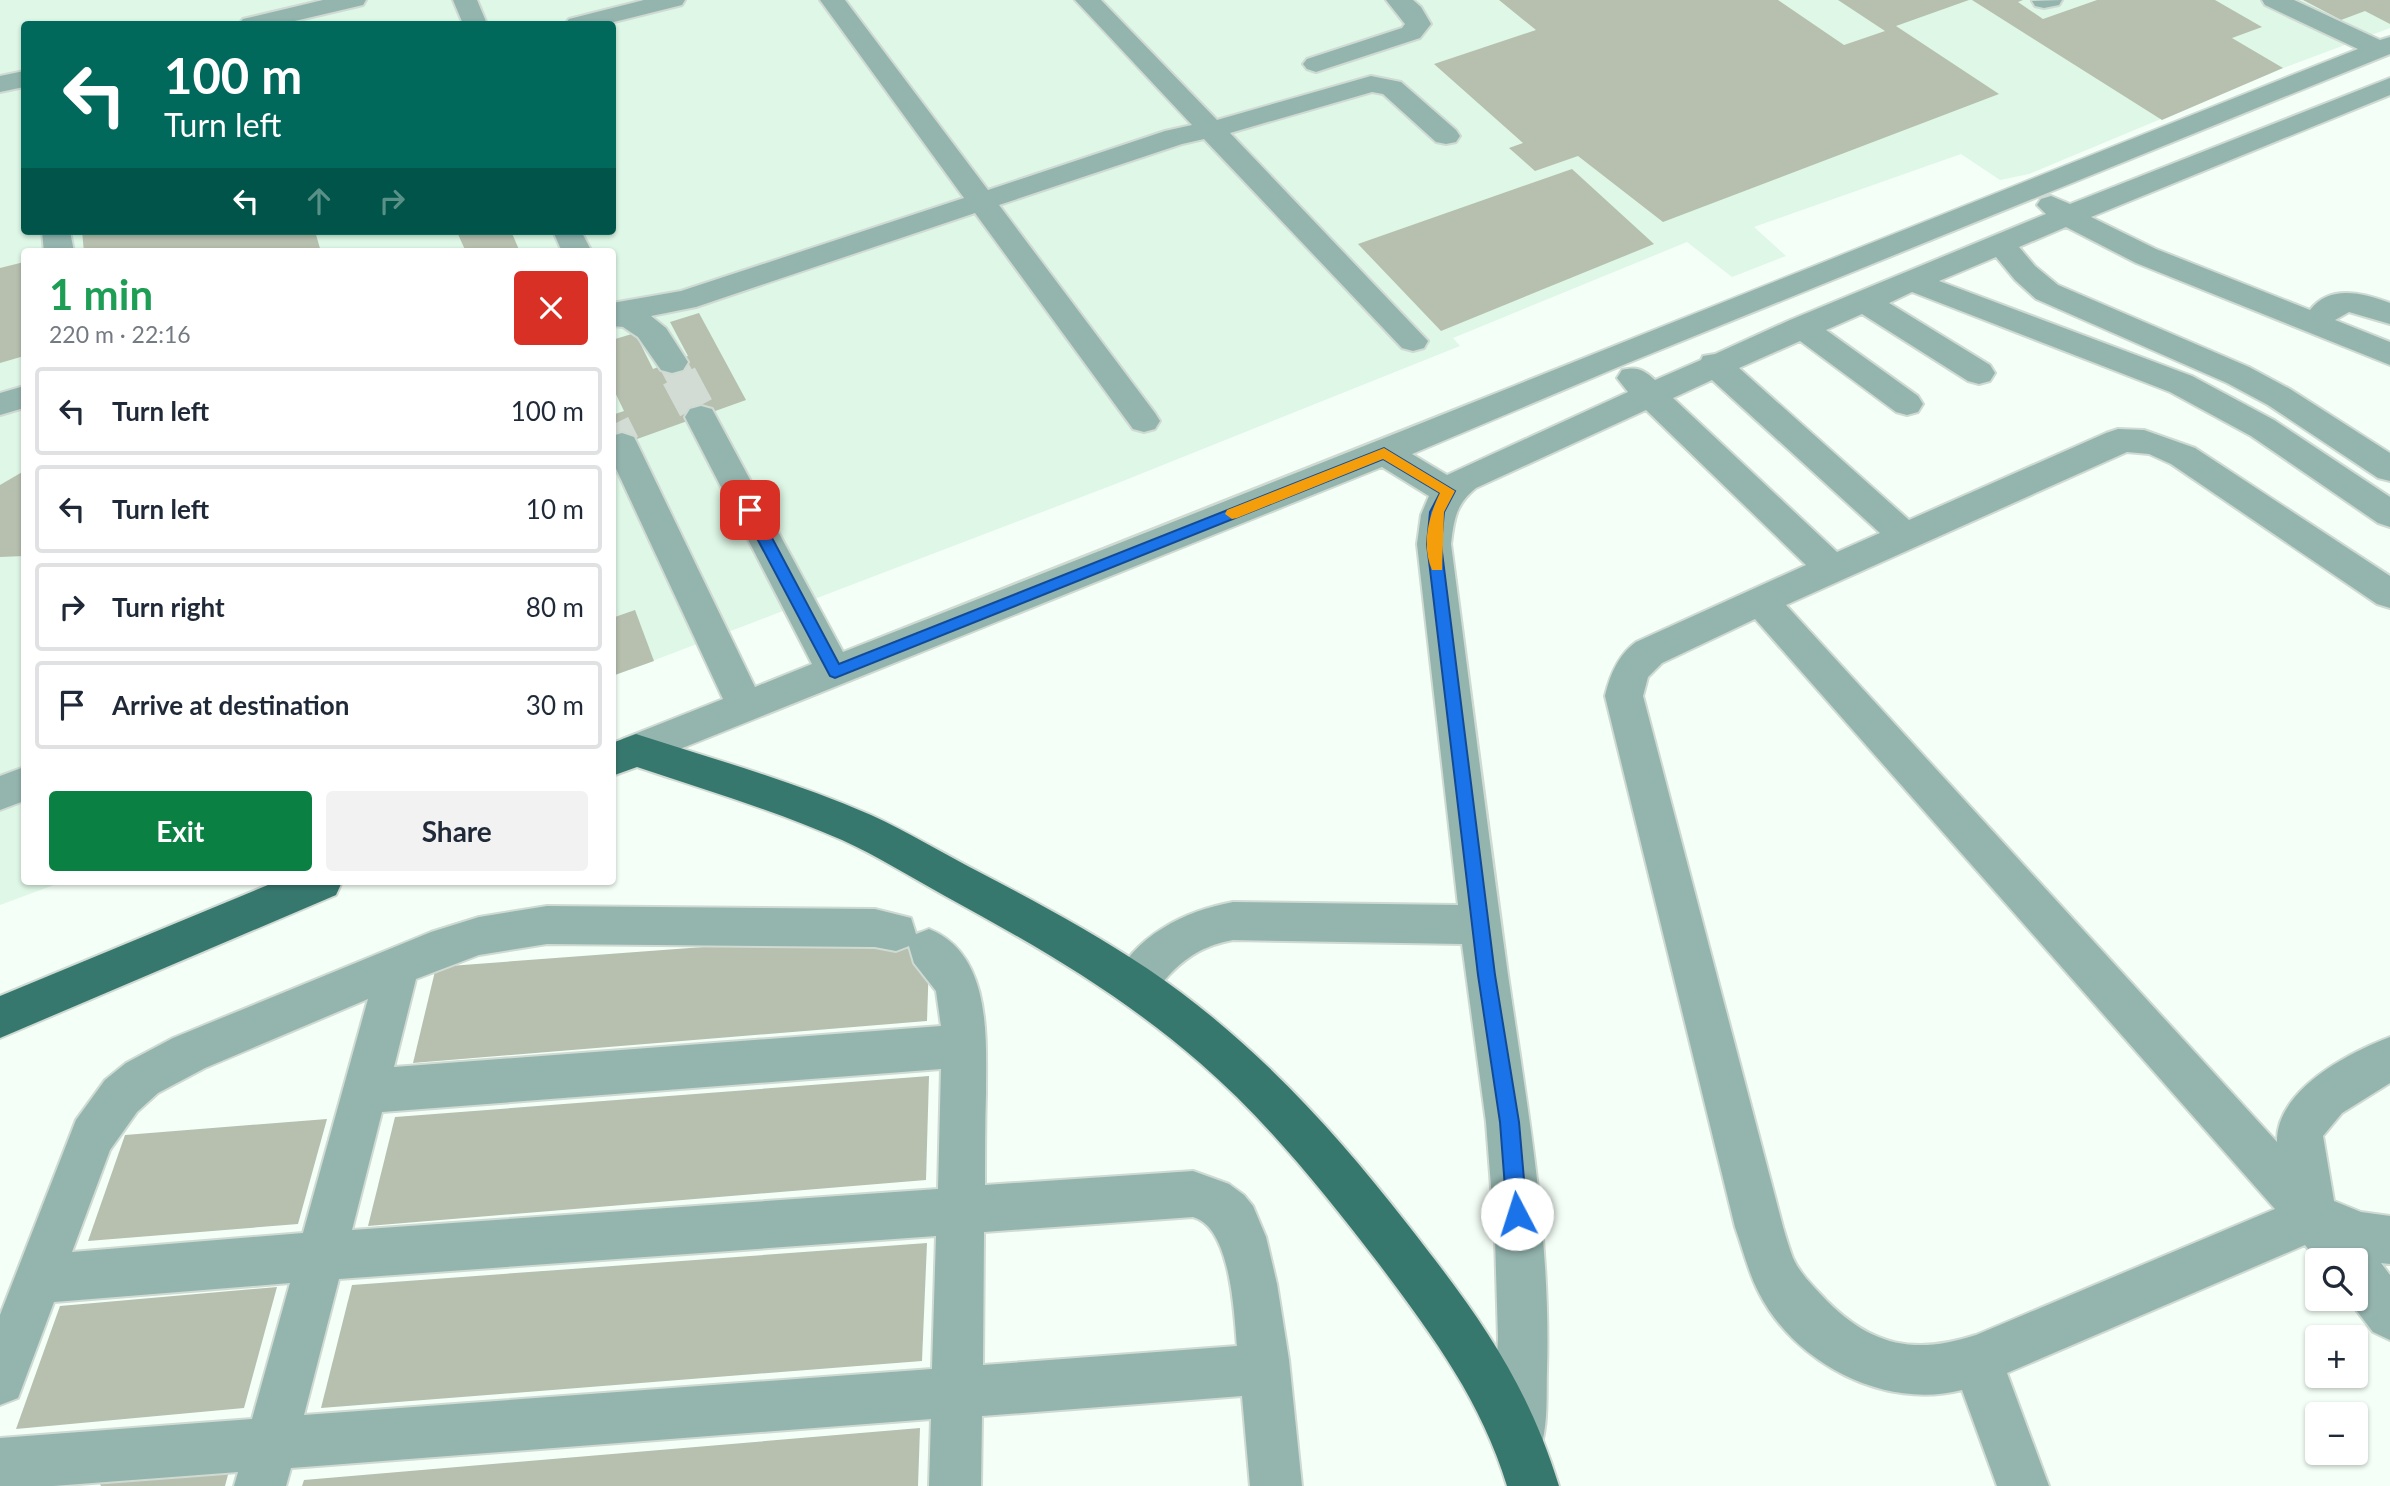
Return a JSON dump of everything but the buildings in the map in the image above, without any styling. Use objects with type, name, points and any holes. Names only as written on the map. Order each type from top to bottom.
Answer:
[{"type":"main road","points":[[624,755],[753,789],[857,828],[1059,936],[1135,984],[1216,1048],[1276,1106],[1339,1174],[1454,1323],[1491,1383],[1519,1440],[1533,1486]]},
{"type":"main road","points":[[0,1017],[314,885]]},
{"type":"street","points":[[265,21],[354,0]]},
{"type":"street","points":[[464,0],[474,21]]},
{"type":"street","points":[[590,21],[673,0]]},
{"type":"street","points":[[832,0],[1144,421]]},
{"type":"street","points":[[1087,0],[1413,341]]},
{"type":"street","points":[[1316,64],[1411,33],[1418,24],[1417,18],[1398,0]]},
{"type":"street","points":[[2274,0],[2385,47]]},
{"type":"street","points":[[624,755],[1384,453],[1612,357],[2385,47]]},
{"type":"street","points":[[2332,69],[2385,93]]},
{"type":"street","points":[[0,84],[21,80]]},
{"type":"street","points":[[616,313],[685,300],[1175,137],[1211,130],[1378,84],[1392,88],[1446,136]]},
{"type":"street","points":[[1519,1440],[1523,1338],[1519,1238],[1509,1122],[1481,925],[1434,544],[1437,512],[1448,491],[1464,479],[1801,327],[2066,215],[2385,93]]},
{"type":"street","points":[[2029,191],[2066,215],[2146,256],[2390,354]]},
{"type":"street","points":[[2000,243],[2025,273],[2047,292],[2238,375],[2278,397],[2390,469]]},
{"type":"street","points":[[1911,281],[2181,384],[2217,401],[2261,425],[2390,514]]},
{"type":"street","points":[[1864,301],[1979,373]]},
{"type":"street","points":[[2316,324],[2324,310],[2341,303],[2365,305],[2390,314]]},
{"type":"street","points":[[616,315],[639,321],[652,329],[672,362]]},
{"type":"street","points":[[1801,327],[1907,404]]},
{"type":"street","points":[[1612,357],[1831,568]]},
{"type":"street","points":[[1714,365],[1904,535]]},
{"type":"street","points":[[2217,401],[2238,375]]},
{"type":"street","points":[[0,404],[21,398]]},
{"type":"street","points":[[701,417],[835,672]]},
{"type":"street","points":[[2390,594],[2183,456],[2157,442],[2136,439],[2118,441],[1656,648],[1639,658],[1628,675],[1624,696],[1759,1227],[1777,1277],[1816,1326],[1860,1356],[1903,1371],[1949,1370],[2313,1216],[2361,1236],[2390,1240]]},
{"type":"street","points":[[622,445],[746,707]]},
{"type":"street","points":[[1384,453],[1448,491]]},
{"type":"street","points":[[1760,600],[2313,1216],[2338,1248]]},
{"type":"street","points":[[0,793],[21,785]]},
{"type":"street","points":[[1135,984],[1165,948],[1195,929],[1214,924],[1233,921],[1481,925]]},
{"type":"street","points":[[0,1380],[92,1136],[121,1096],[165,1063],[479,936],[547,925],[874,928],[913,940],[949,968],[960,994],[964,1046],[954,1486]]},
{"type":"street","points":[[266,1464],[398,967]]},
{"type":"street","points":[[365,1091],[964,1046]]},
{"type":"street","points":[[2313,1216],[2302,1164],[2300,1128],[2316,1105],[2390,1058]]},
{"type":"street","points":[[37,1279],[321,1256],[1193,1194],[1210,1198],[1224,1207],[1235,1222],[1244,1242],[1259,1318],[1276,1486]]},
{"type":"street","points":[[2368,1286],[2390,1315]]},
{"type":"street","points":[[1977,1360],[2023,1486]]},
{"type":"street","points":[[0,1464],[266,1464],[957,1392],[1265,1369]]},
{"type":"shaded area","points":[[0,0],[2390,0],[2390,28],[2283,68],[2029,174],[2000,180],[1961,154],[1754,227],[1786,256],[1732,277],[1687,242],[1453,338],[1460,346],[1118,483],[616,675],[616,248],[21,248],[21,885],[54,885],[0,905]]},
{"type":"tunnel","points":[[672,362],[680,377]]},
{"type":"tunnel","points":[[679,376],[701,417]]},
{"type":"tunnel","points":[[616,433],[622,445]]},
{"type":"slow traffic","points":[[1232,514],[1384,453],[1448,491],[1437,512],[1434,544],[1437,566]]},
{"type":"route","points":[[750,510],[835,672],[1384,453],[1448,491],[1437,512],[1434,544],[1486,975],[1509,1122],[1517,1214]]}]
